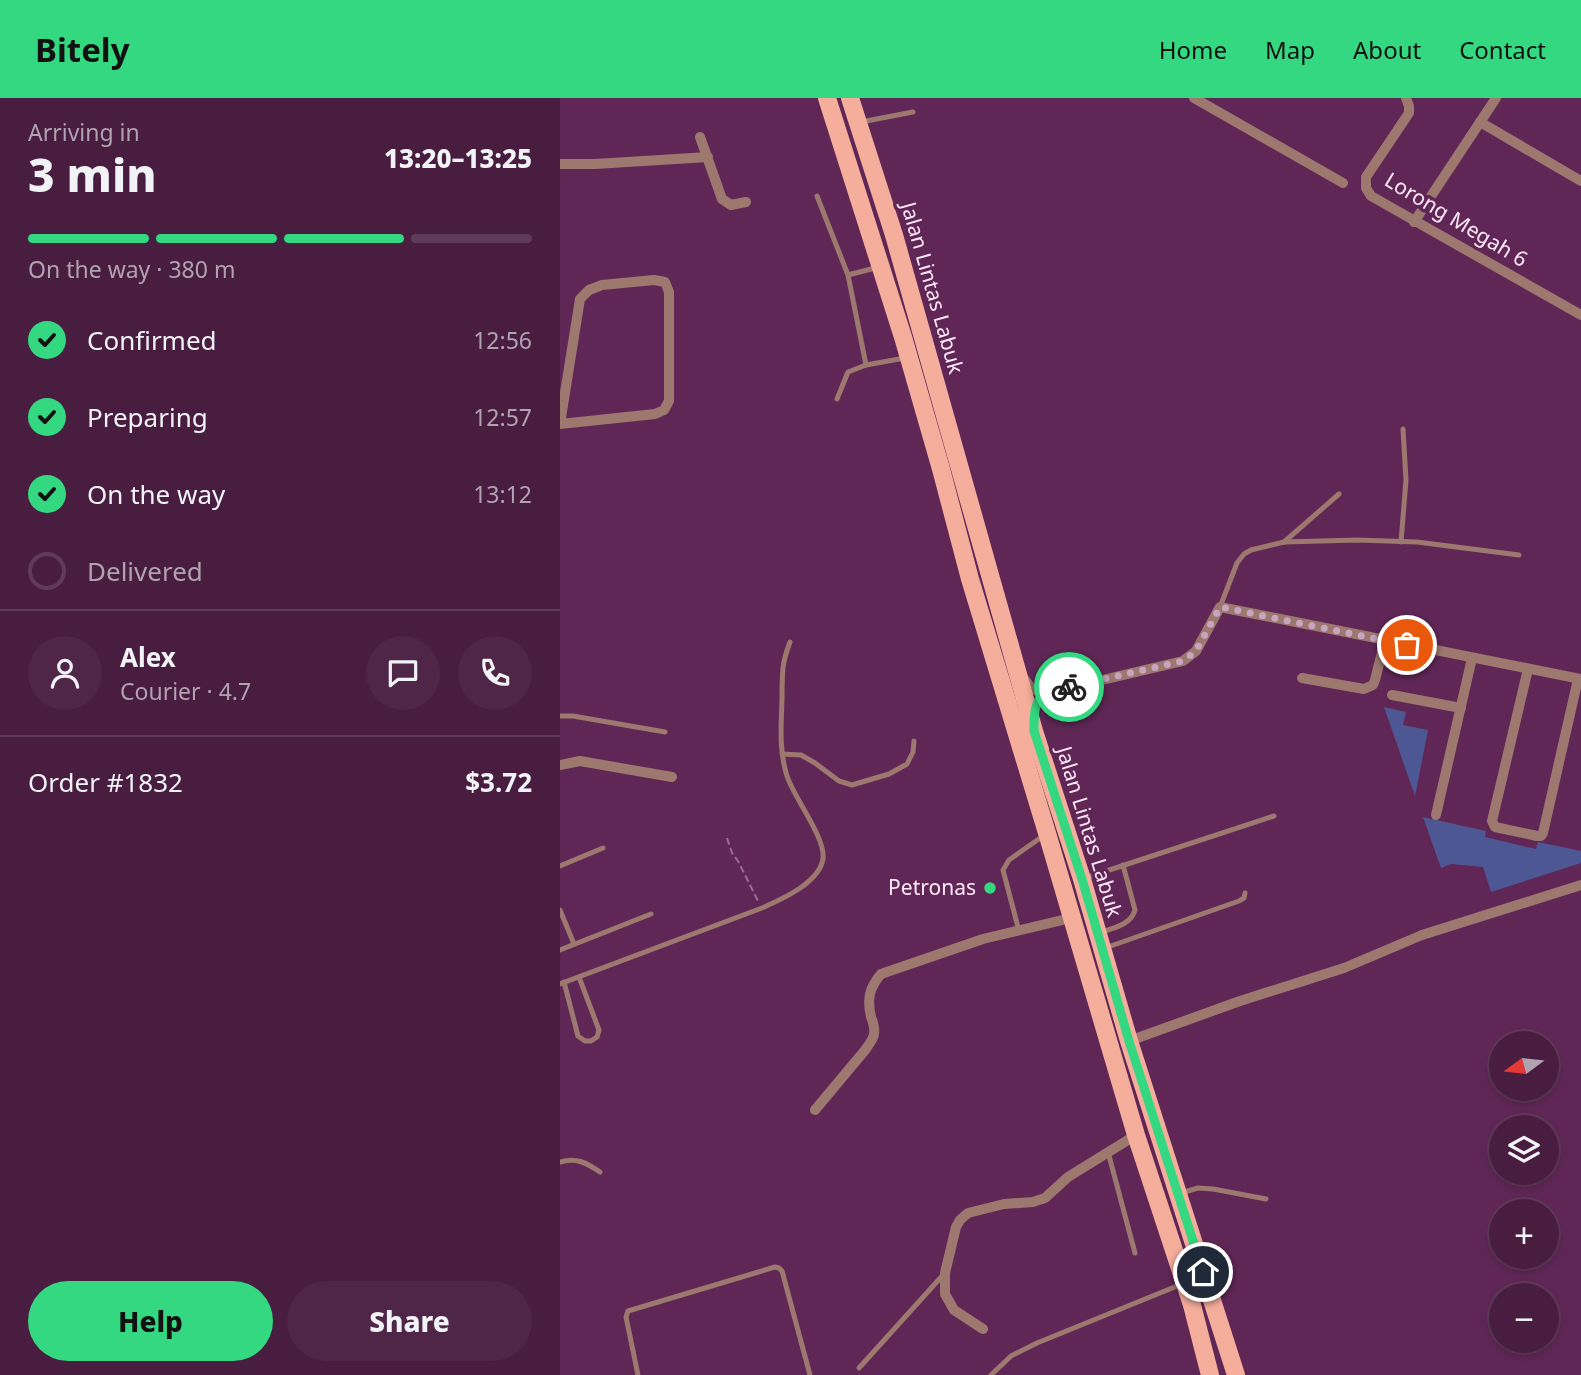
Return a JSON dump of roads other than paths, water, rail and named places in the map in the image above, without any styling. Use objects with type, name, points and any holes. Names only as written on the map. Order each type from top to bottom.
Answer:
[{"type":"main road","name":"Jalan Lintas Labuk","points":[[827,98],[909,357],[970,579],[1136,1135],[1192,1305],[1210,1375]]},
{"type":"main road","name":"Jalan Lintas Labuk","points":[[850,98],[894,235],[1034,731],[1082,879],[1129,1041],[1236,1375]]},
{"type":"main road","points":[[894,235],[901,285],[948,458],[945,468],[941,469]]},
{"type":"street","points":[[1194,98],[1343,183]]},
{"type":"street","name":"Lorong Megah 6","points":[[1406,98],[1409,113],[1366,177],[1366,188],[1371,196],[1581,315]]},
{"type":"street","points":[[1414,222],[1496,98]]},
{"type":"street","points":[[1480,122],[1580,178]]},
{"type":"street","points":[[700,138],[722,199],[731,205],[746,202]]},
{"type":"street","points":[[560,164],[708,158]]},
{"type":"street","points":[[654,280],[664,282],[669,292],[669,401],[664,410],[655,414],[560,424],[580,299],[589,290],[602,285],[654,280]]},
{"type":"street","points":[[1034,731],[1034,711],[1039,699],[1046,693],[1183,661],[1196,651],[1220,607],[1579,679],[1541,836],[1495,827],[1492,821],[1528,669]]},
{"type":"street","points":[[1302,678],[1368,688],[1375,680],[1385,640]]},
{"type":"street","points":[[1437,815],[1472,657]]},
{"type":"street","points":[[1016,668],[1032,689],[1046,693]]},
{"type":"street","points":[[1392,695],[1461,708]]},
{"type":"street","points":[[560,765],[580,761],[672,777]]},
{"type":"street","points":[[1129,1041],[1240,1001],[1344,968],[1422,935],[1581,886]]},
{"type":"street","points":[[815,1110],[872,1040],[874,1031],[869,992],[881,974],[983,939],[1071,918]]},
{"type":"street","points":[[983,1329],[954,1310],[945,1294],[945,1273],[960,1220],[968,1213],[1045,1198],[1068,1177],[1136,1135]]},
{"type":"lane","points":[[858,123],[913,112]]},
{"type":"lane","points":[[817,196],[848,275],[866,365]]},
{"type":"lane","points":[[848,275],[880,266]]},
{"type":"lane","points":[[837,399],[848,372],[866,365],[909,357]]},
{"type":"lane","points":[[1401,542],[1406,480],[1403,429]]},
{"type":"lane","points":[[1284,541],[1339,494]]},
{"type":"lane","points":[[1220,607],[1237,563],[1244,554],[1284,541],[1417,542],[1520,555]]},
{"type":"lane","points":[[579,977],[599,1030],[597,1037],[591,1041],[578,1037],[562,983],[762,908],[793,894],[817,873],[823,859],[821,841],[787,776],[780,737],[783,666],[790,642]]},
{"type":"lane","points":[[560,716],[664,732]]},
{"type":"lane","points":[[782,754],[801,755],[839,781],[852,785],[889,774],[907,764],[913,752],[914,741]]},
{"type":"lane","points":[[1082,879],[1274,816]]},
{"type":"lane","points":[[1019,930],[1003,870],[1009,859],[1047,833]]},
{"type":"lane","points":[[560,866],[603,848]]},
{"type":"lane","points":[[1100,941],[1133,917],[1135,910],[1122,865]]},
{"type":"lane","points":[[1100,941],[1239,901],[1244,898],[1245,893]]},
{"type":"lane","points":[[560,909],[574,944]]},
{"type":"lane","points":[[560,950],[651,914]]},
{"type":"lane","points":[[1108,1152],[1135,1253]]},
{"type":"lane","points":[[560,1162],[581,1161],[600,1172]]},
{"type":"lane","points":[[1178,1194],[1198,1188],[1266,1199]]},
{"type":"lane","points":[[638,1375],[626,1317],[628,1311],[775,1267],[782,1271],[810,1375]]},
{"type":"lane","points":[[859,1368],[945,1273]]},
{"type":"lane","points":[[991,1375],[1011,1356],[1037,1343],[1185,1283]]},
{"type":"place","name":"Petronas","points":[[990,888]]}]
